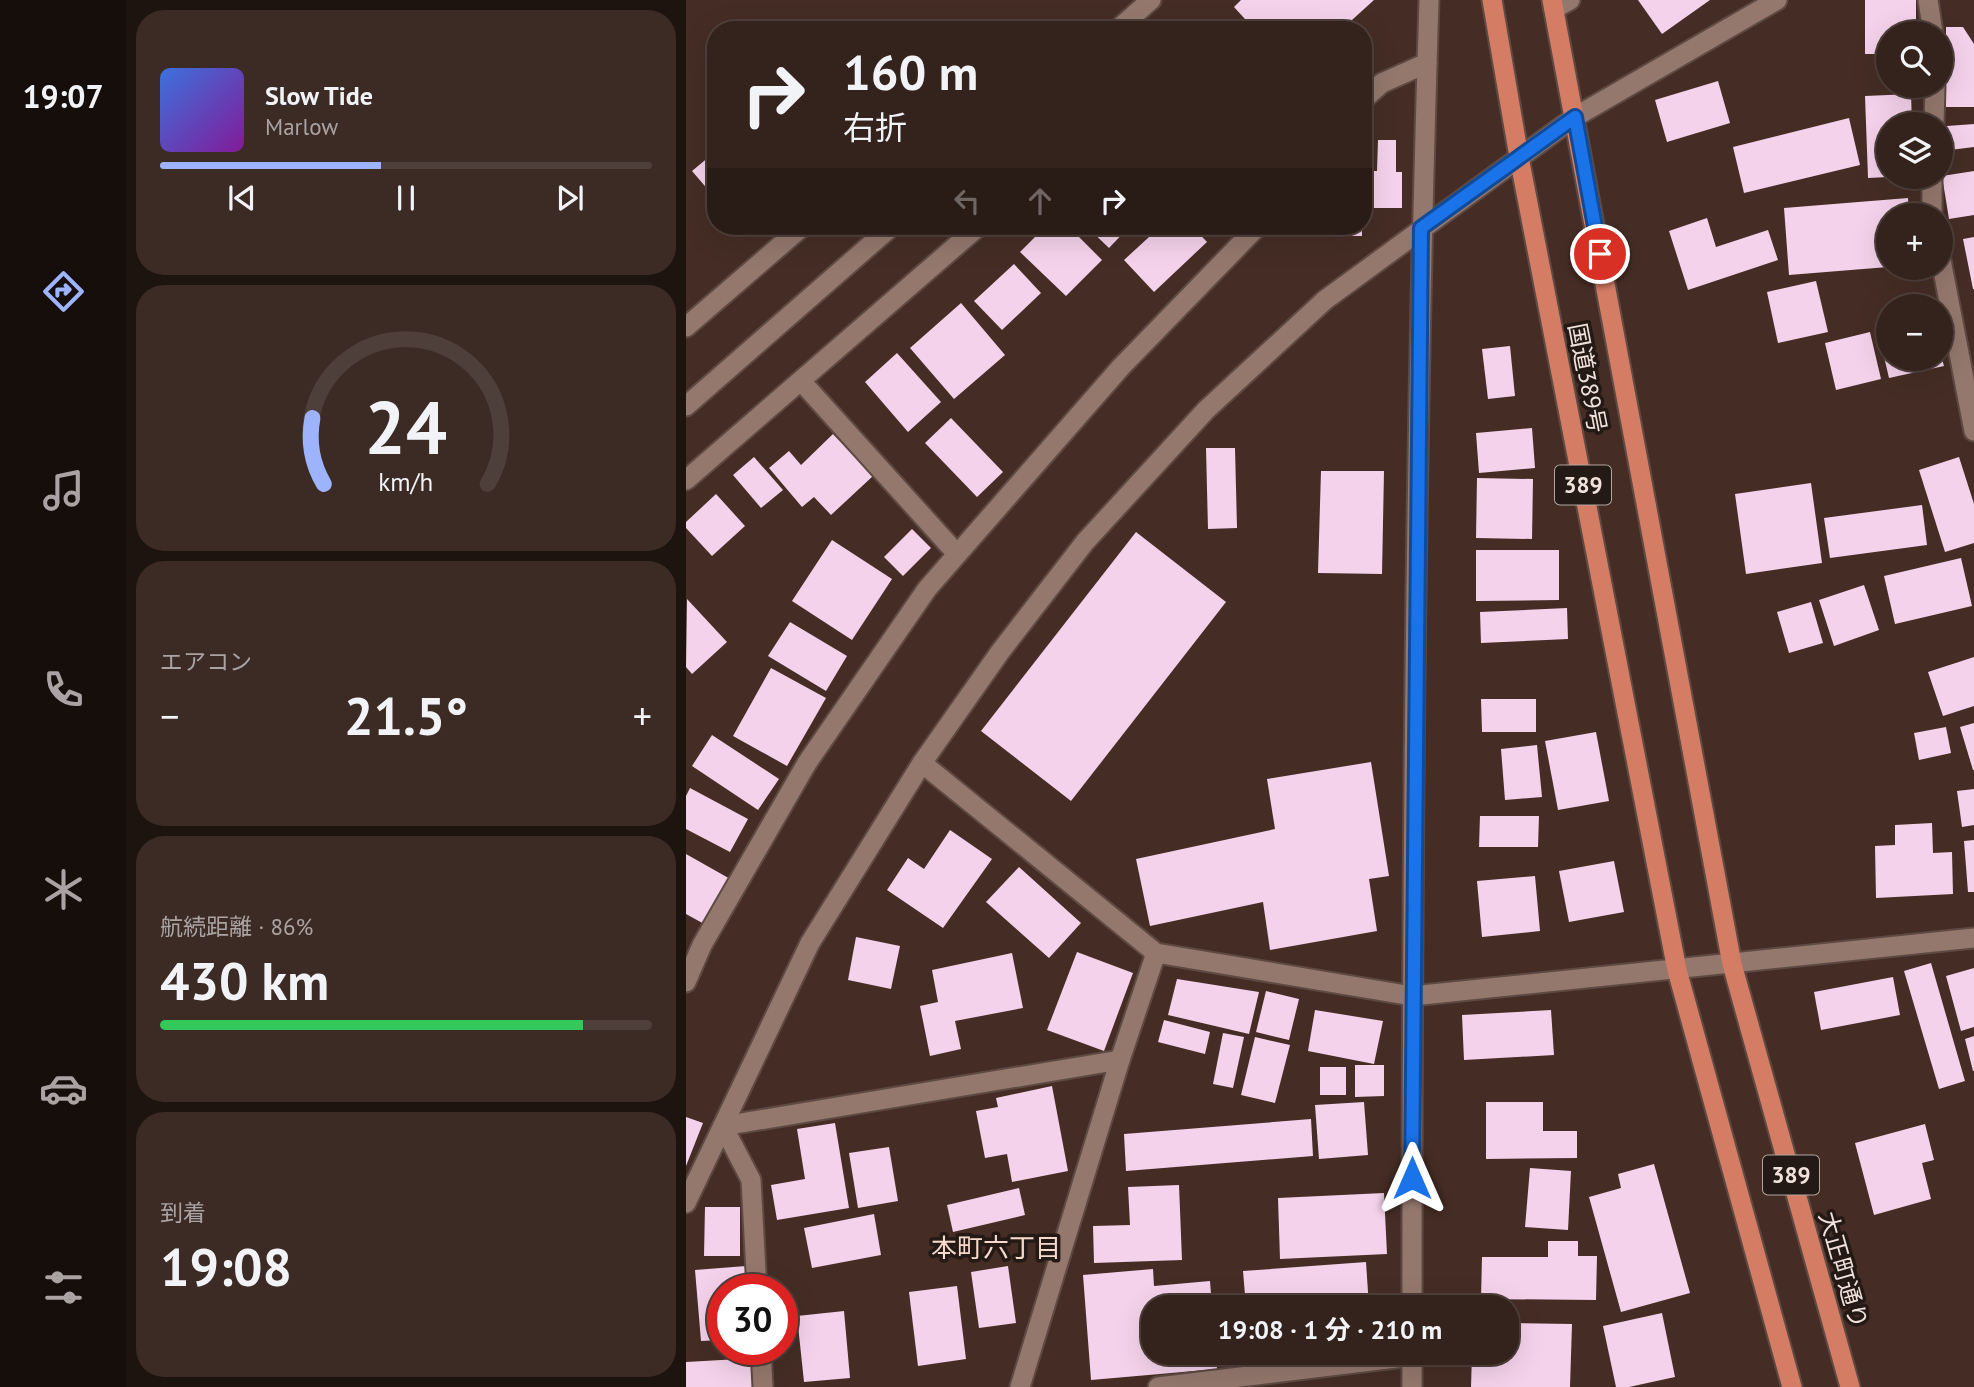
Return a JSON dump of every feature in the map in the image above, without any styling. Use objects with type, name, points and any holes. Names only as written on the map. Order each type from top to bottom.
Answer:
[{"type":"highway","name":"国道389号","points":[[1492,0],[1519,157],[1677,970]]},
{"type":"highway","name":"国道389号","points":[[1559,3],[1575,117],[1732,964]]},
{"type":"highway","name":"大正町通り","points":[[1732,964],[1850,1387]]},
{"type":"highway","name":"389","points":[[1677,970],[1792,1387]]},
{"type":"street","points":[[1128,21],[1152,0]]},
{"type":"street","points":[[1412,1295],[1412,996],[1421,228],[1429,0]]},
{"type":"street","points":[[686,1203],[810,943],[922,763],[1000,652],[1085,542],[1206,410],[1325,300],[1575,117],[1777,0]]},
{"type":"street","points":[[1928,0],[1931,21]]},
{"type":"street","points":[[1372,92],[1382,83],[1427,63]]},
{"type":"street","points":[[686,327],[793,235]]},
{"type":"street","points":[[686,406],[882,235]]},
{"type":"street","points":[[686,480],[969,235]]},
{"type":"street","points":[[686,982],[702,944],[807,763],[927,589],[1121,366],[1249,235]]},
{"type":"street","points":[[1945,280],[1974,431]]},
{"type":"street","points":[[801,381],[957,554]]},
{"type":"street","points":[[922,763],[1156,953],[1412,996],[1974,938]]},
{"type":"street","points":[[1020,1387],[1119,1060],[1156,953]]},
{"type":"street","points":[[723,1126],[1119,1060]]},
{"type":"street","points":[[723,1126],[751,1180],[756,1274]]},
{"type":"street","points":[[762,1365],[763,1387]]},
{"type":"street","points":[[1158,1387],[1333,1365]]},
{"type":"street","points":[[1412,1365],[1412,1387]]},
{"type":"building","points":[[1241,0],[1374,0],[1351,21],[1247,21],[1234,7]]},
{"type":"building","points":[[1638,0],[1710,0],[1662,34]]},
{"type":"building","points":[[1865,0],[1916,0],[1916,21],[1876,21],[1876,54],[1865,54]]},
{"type":"building","points":[[1953,27],[1963,27],[1974,44],[1974,107],[1946,107],[1946,98],[1953,98]]},
{"type":"building","points":[[1718,81],[1730,123],[1667,142],[1655,100]]},
{"type":"building","points":[[1865,96],[1911,98],[1912,112],[1876,112],[1876,178],[1868,178]]},
{"type":"building","points":[[1849,118],[1860,165],[1744,193],[1733,147]]},
{"type":"building","points":[[1974,124],[1974,147],[1953,150],[1953,126]]},
{"type":"building","points":[[1378,140],[1396,140],[1396,172],[1402,172],[1402,208],[1372,208],[1372,171],[1377,171]]},
{"type":"building","points":[[707,158],[707,188],[692,171]]},
{"type":"building","points":[[1974,171],[1974,215],[1953,218],[1953,203],[1946,203],[1944,189],[1953,189],[1953,174]]},
{"type":"building","points":[[1908,198],[1908,203],[1876,203],[1876,268],[1789,275],[1784,208]]},
{"type":"building","points":[[1707,218],[1716,247],[1768,230],[1778,260],[1688,290],[1669,231]]},
{"type":"building","points":[[1037,235],[1077,235],[1102,260],[1066,296],[1020,252]]},
{"type":"building","points":[[1095,235],[1121,235],[1109,248]]},
{"type":"building","points":[[1151,235],[1200,235],[1207,242],[1154,292],[1124,260]]},
{"type":"building","points":[[1974,237],[1974,289],[1973,289],[1963,239]]},
{"type":"building","points":[[1014,264],[1041,293],[1002,330],[974,301]]},
{"type":"building","points":[[1816,281],[1828,332],[1778,343],[1767,292]]},
{"type":"building","points":[[961,303],[1005,355],[954,399],[910,348]]},
{"type":"building","points":[[1870,332],[1876,371],[1879,371],[1881,379],[1836,390],[1825,343]]},
{"type":"building","points":[[1510,346],[1515,396],[1488,399],[1482,349]]},
{"type":"building","points":[[897,353],[941,402],[908,432],[865,382]]},
{"type":"building","points":[[1887,371],[1921,371],[1889,378]]},
{"type":"building","points":[[951,418],[1003,472],[977,497],[925,443]]},
{"type":"building","points":[[1532,428],[1535,468],[1479,473],[1476,433]]},
{"type":"building","points":[[833,434],[873,476],[831,515],[814,497],[802,507],[769,468],[789,451],[801,465]]},
{"type":"building","points":[[1206,448],[1235,448],[1237,528],[1208,529]]},
{"type":"building","points":[[754,457],[783,490],[761,508],[733,475]]},
{"type":"building","points":[[1959,457],[1974,504],[1974,543],[1945,552],[1919,470]]},
{"type":"building","points":[[1321,471],[1384,471],[1382,574],[1318,573]]},
{"type":"building","points":[[1477,478],[1533,479],[1532,539],[1476,538]]},
{"type":"building","points":[[1811,483],[1822,563],[1746,574],[1735,494]]},
{"type":"building","points":[[716,494],[745,526],[712,556],[686,528],[686,522]]},
{"type":"building","points":[[1922,505],[1927,545],[1830,558],[1824,518]]},
{"type":"building","points":[[912,529],[931,548],[903,576],[884,557]]},
{"type":"building","points":[[1136,532],[1226,602],[1071,801],[981,731]]},
{"type":"building","points":[[832,540],[892,579],[852,640],[792,601]]},
{"type":"building","points":[[1476,550],[1559,550],[1559,600],[1476,601]]},
{"type":"building","points":[[1961,558],[1972,606],[1895,624],[1884,576]]},
{"type":"building","points":[[1864,585],[1879,630],[1834,646],[1819,600]]},
{"type":"building","points":[[687,599],[727,642],[692,674],[686,667]]},
{"type":"building","points":[[1811,602],[1823,643],[1789,653],[1777,612]]},
{"type":"building","points":[[1567,608],[1568,639],[1481,643],[1480,612]]},
{"type":"building","points":[[790,622],[847,656],[826,691],[768,656]]},
{"type":"building","points":[[1974,657],[1974,706],[1943,716],[1928,672]]},
{"type":"building","points":[[771,668],[826,698],[787,766],[733,736]]},
{"type":"building","points":[[1481,699],[1536,699],[1536,732],[1482,732]]},
{"type":"building","points":[[1974,723],[1974,770],[1973,770],[1960,727]]},
{"type":"building","points":[[1946,727],[1951,753],[1919,760],[1914,733]]},
{"type":"building","points":[[1596,732],[1609,801],[1558,810],[1545,741]]},
{"type":"building","points":[[712,735],[779,779],[758,810],[692,766]]},
{"type":"building","points":[[1537,745],[1542,797],[1505,800],[1501,749]]},
{"type":"building","points":[[1371,762],[1389,876],[1369,879],[1377,931],[1270,950],[1263,902],[1150,926],[1136,859],[1275,829],[1267,779]]},
{"type":"building","points":[[690,788],[748,819],[730,852],[686,829],[686,796]]},
{"type":"building","points":[[1974,789],[1974,825],[1962,827],[1957,791]]},
{"type":"building","points":[[1480,816],[1539,816],[1538,847],[1479,847]]},
{"type":"building","points":[[1932,823],[1933,853],[1952,852],[1953,894],[1876,898],[1875,846],[1895,845],[1895,825]]},
{"type":"building","points":[[950,830],[992,859],[943,928],[887,890],[908,858],[924,869]]},
{"type":"building","points":[[1974,840],[1974,892],[1968,892],[1964,841]]},
{"type":"building","points":[[686,854],[732,880],[706,925],[686,914]]},
{"type":"building","points":[[1614,861],[1624,912],[1569,922],[1559,871]]},
{"type":"building","points":[[1019,867],[1081,923],[1049,958],[986,902]]},
{"type":"building","points":[[1535,876],[1540,931],[1482,937],[1477,881]]},
{"type":"building","points":[[856,937],[900,946],[891,989],[848,980]]},
{"type":"building","points":[[1077,952],[1133,973],[1104,1051],[1047,1030]]},
{"type":"building","points":[[1012,953],[1023,1008],[955,1021],[961,1049],[930,1056],[920,1006],[938,1002],[932,970]]},
{"type":"building","points":[[1931,963],[1965,1081],[1939,1089],[1904,971]]},
{"type":"building","points":[[1974,968],[1974,1027],[1961,1031],[1946,976]]},
{"type":"building","points":[[1893,977],[1900,1015],[1821,1030],[1814,992]]},
{"type":"building","points":[[1177,979],[1259,992],[1249,1034],[1168,1015]]},
{"type":"building","points":[[1266,991],[1299,999],[1289,1040],[1256,1032]]},
{"type":"building","points":[[1315,1010],[1383,1021],[1374,1064],[1308,1051]]},
{"type":"building","points":[[1551,1010],[1554,1055],[1464,1060],[1462,1015]]},
{"type":"building","points":[[1164,1020],[1210,1032],[1205,1054],[1158,1042]]},
{"type":"building","points":[[1223,1033],[1244,1037],[1233,1088],[1213,1084]]},
{"type":"building","points":[[1974,1036],[1974,1071],[1973,1071],[1965,1039]]},
{"type":"building","points":[[1255,1037],[1290,1045],[1275,1103],[1241,1095]]},
{"type":"building","points":[[1355,1065],[1384,1065],[1384,1096],[1355,1097]]},
{"type":"building","points":[[1320,1067],[1346,1067],[1346,1095],[1320,1095]]},
{"type":"building","points":[[1052,1086],[1068,1171],[1012,1182],[1007,1154],[985,1158],[976,1111],[998,1107],[996,1098]]},
{"type":"building","points":[[1364,1102],[1368,1155],[1319,1159],[1315,1105]]},
{"type":"building","points":[[1486,1102],[1543,1102],[1543,1131],[1577,1131],[1577,1158],[1486,1159]]},
{"type":"building","points":[[686,1117],[703,1123],[686,1166]]},
{"type":"building","points":[[1311,1119],[1313,1156],[1126,1171],[1124,1134]]},
{"type":"building","points":[[835,1123],[849,1208],[777,1220],[771,1185],[805,1179],[797,1129]]},
{"type":"building","points":[[1925,1124],[1934,1160],[1922,1163],[1931,1199],[1874,1215],[1855,1143]]},
{"type":"building","points":[[889,1147],[898,1201],[858,1208],[849,1153]]},
{"type":"building","points":[[1654,1164],[1690,1293],[1621,1312],[1589,1197],[1621,1188],[1618,1174]]},
{"type":"building","points":[[1530,1168],[1571,1171],[1568,1230],[1525,1227]]},
{"type":"building","points":[[1179,1185],[1182,1260],[1094,1263],[1093,1226],[1130,1225],[1128,1187]]},
{"type":"building","points":[[1019,1188],[1025,1215],[953,1232],[947,1205]]},
{"type":"building","points":[[1384,1193],[1387,1254],[1280,1259],[1278,1198]]},
{"type":"building","points":[[705,1207],[740,1207],[740,1256],[704,1256]]},
{"type":"building","points":[[874,1214],[881,1255],[812,1268],[804,1228]]},
{"type":"building","points":[[1548,1241],[1578,1241],[1578,1256],[1597,1256],[1596,1300],[1519,1299],[1519,1295],[1481,1295],[1482,1257],[1548,1257]]},
{"type":"building","points":[[1366,1262],[1368,1295],[1245,1295],[1243,1271]]},
{"type":"building","points":[[746,1266],[747,1274],[707,1274],[707,1341],[701,1341],[695,1270]]},
{"type":"building","points":[[1008,1266],[1016,1323],[979,1328],[971,1272]]},
{"type":"building","points":[[1153,1269],[1154,1286],[1210,1281],[1211,1295],[1141,1295],[1141,1365],[1217,1365],[1217,1369],[1091,1380],[1083,1275]]},
{"type":"building","points":[[957,1286],[966,1359],[918,1366],[909,1292]]},
{"type":"building","points":[[844,1311],[850,1378],[804,1382],[798,1316]]},
{"type":"building","points":[[1662,1313],[1675,1377],[1629,1387],[1616,1387],[1603,1326]]},
{"type":"building","points":[[1519,1323],[1572,1324],[1570,1387],[1471,1387],[1472,1365],[1519,1365]]},
{"type":"building","points":[[707,1361],[707,1365],[757,1365],[759,1387],[686,1387],[686,1362]]},
{"type":"district","name":"本町六丁目","points":[[996,1248]]},
{"type":"route","points":[[1412,1178],[1421,228],[1575,117],[1600,254]]}]
